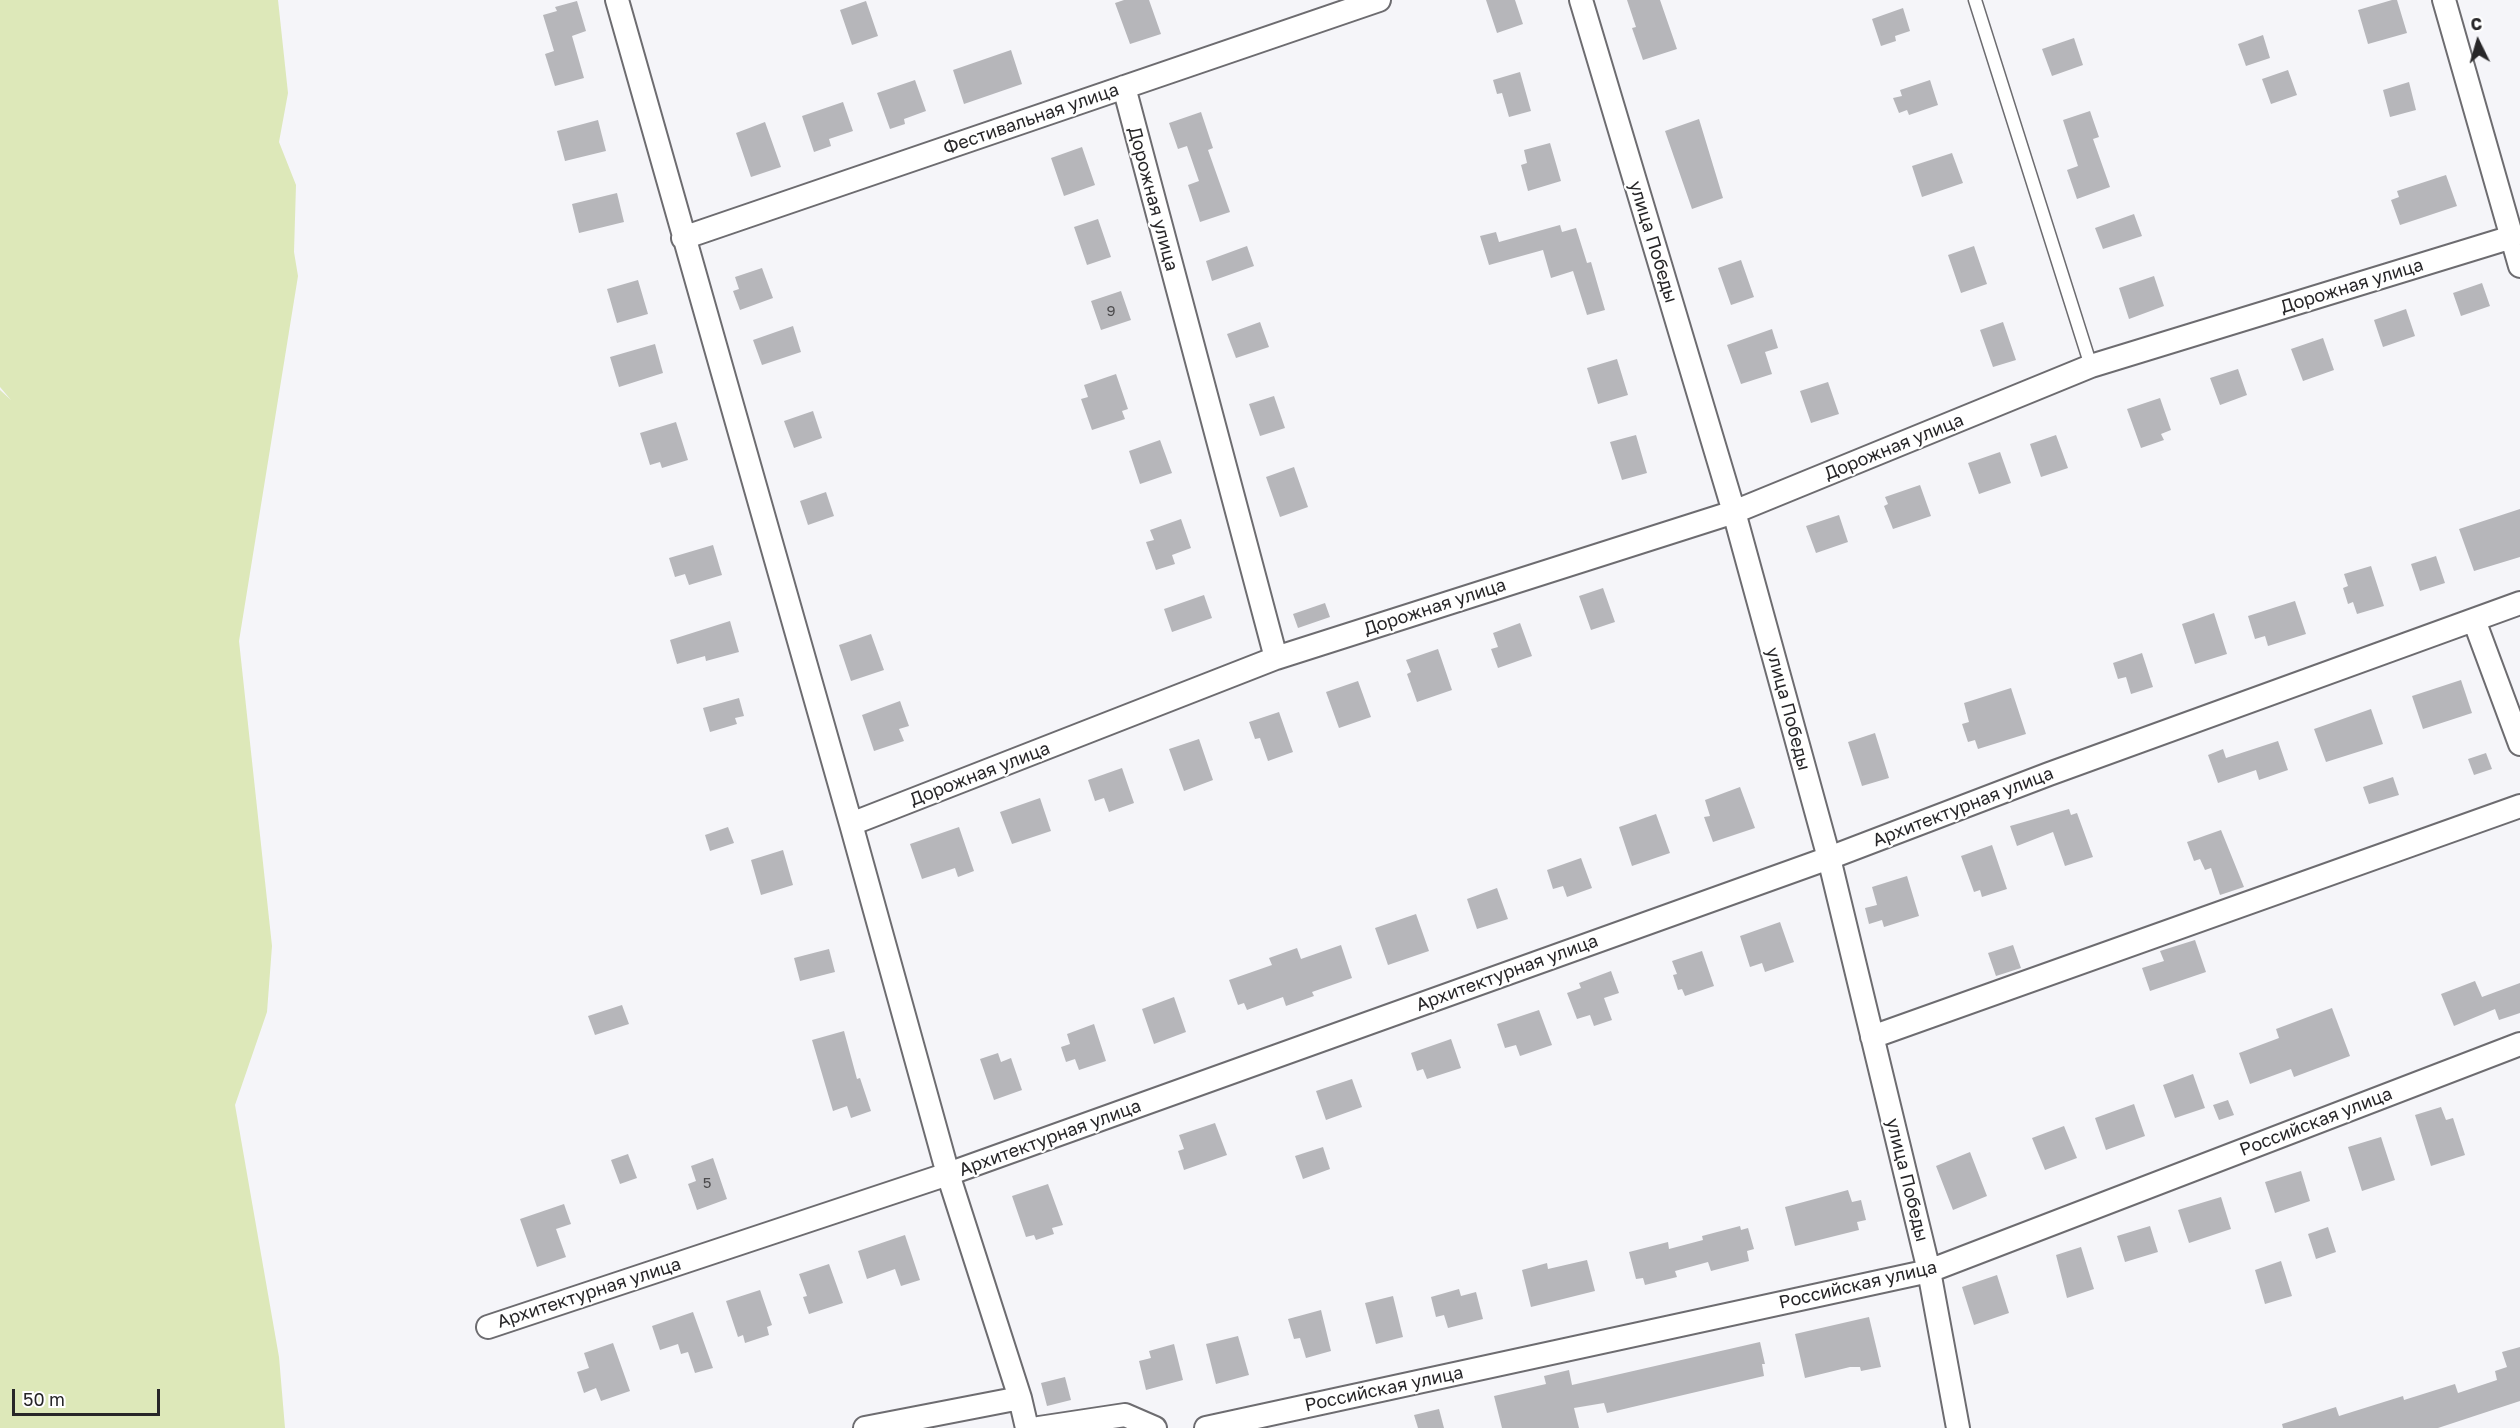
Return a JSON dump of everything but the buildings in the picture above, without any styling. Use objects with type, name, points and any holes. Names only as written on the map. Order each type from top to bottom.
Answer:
[{"type":"street","points":[[617,0],[948,1174],[1020,1398],[1027,1428]]},
{"type":"street","name":"Фестивальная улица","points":[[683,238],[1379,0]]},
{"type":"street","name":"улица Победы","points":[[1581,0],[1734,512],[1829,858],[1929,1271],[1958,1428]]},
{"type":"street","points":[[2445,0],[2520,266]]},
{"type":"street","name":"Дорожная улица","points":[[1124,87],[1276,658]]},
{"type":"street","name":"Дорожная улица","points":[[851,824],[1276,658],[1734,512],[2091,366],[2512,237]]},
{"type":"street","name":"Архитектурная улица","points":[[488,1327],[948,1174],[1829,858],[2049,774],[2520,603]]},
{"type":"street","points":[[2474,620],[2520,744]]},
{"type":"street","points":[[1872,1037],[2520,806]]},
{"type":"street","name":"Российская улица","points":[[1206,1428],[1929,1271],[2520,1044]]},
{"type":"street","points":[[865,1428],[1020,1398]]},
{"type":"street","points":[[1039,1428],[1125,1415],[1155,1428]]},
{"type":"lane","points":[[1975,0],[2091,366]]},
{"type":"green space","points":[[0,0],[278,0],[288,93],[279,142],[296,185],[294,252],[298,276],[239,641],[272,946],[267,1012],[235,1105],[279,1357],[285,1428],[0,1428],[0,390],[11,400],[0,387]]}]
